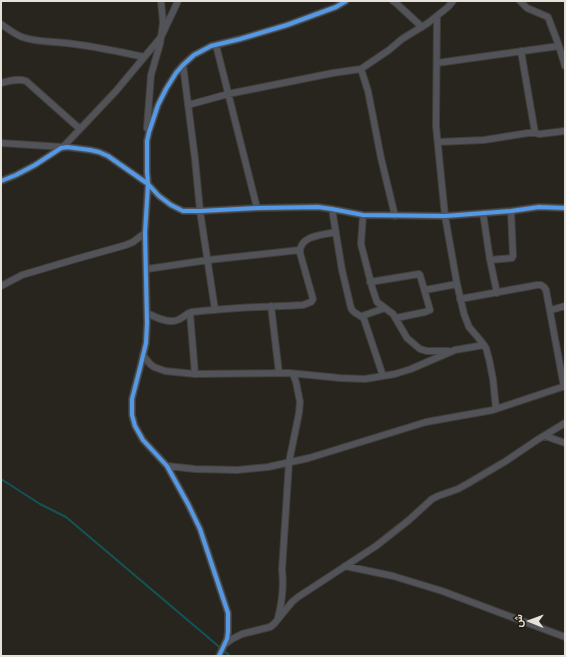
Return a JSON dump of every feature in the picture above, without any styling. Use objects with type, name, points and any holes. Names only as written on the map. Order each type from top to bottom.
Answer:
[{"type":"street","points":[[161,1],[163,23],[160,44],[151,75],[148,108],[146,172],[148,184],[146,233],[146,343],[132,399],[132,415],[135,426],[143,440],[167,466],[200,529],[228,613],[227,639],[219,656]]},
{"type":"street","points":[[1,180],[16,175],[35,165],[63,147],[116,90],[161,37],[178,1]]},
{"type":"street","points":[[147,141],[158,104],[176,73],[185,62],[202,51],[216,45],[287,24],[346,1]]},
{"type":"street","points":[[393,1],[422,27]]},
{"type":"street","points":[[188,105],[228,94],[333,73],[362,69],[437,16],[453,1]]},
{"type":"street","points":[[520,1],[527,8],[548,17],[565,66]]},
{"type":"street","points":[[437,16],[436,126],[445,216],[460,299],[467,323],[484,345],[489,359],[494,379],[496,409]]},
{"type":"street","points":[[1,24],[22,37],[73,44],[144,58]]},
{"type":"street","points":[[216,45],[258,208]]},
{"type":"street","points":[[437,64],[559,46]]},
{"type":"street","points":[[520,51],[535,133]]},
{"type":"street","points":[[182,65],[195,159],[200,212],[215,310]]},
{"type":"street","points":[[362,69],[368,91],[382,165],[395,216]]},
{"type":"street","points":[[1,83],[18,79],[26,81],[80,129]]},
{"type":"street","points":[[438,142],[484,140],[565,130]]},
{"type":"street","points":[[1,143],[63,147],[99,152],[119,163],[148,184],[159,196],[171,204],[183,210],[200,212],[258,208],[311,207],[332,209],[363,215],[445,216],[511,211],[539,207],[565,208]]},
{"type":"street","points":[[332,209],[342,270],[351,308],[354,312],[362,316],[366,322],[383,376]]},
{"type":"street","points":[[490,260],[512,258],[514,256],[511,211]]},
{"type":"street","points":[[483,213],[490,260],[497,292]]},
{"type":"street","points":[[363,215],[361,244],[370,282],[377,302],[393,314],[407,338],[422,350],[434,352],[451,351],[484,345]]},
{"type":"street","points":[[147,312],[163,320],[178,321],[190,312],[303,305],[311,302],[313,300],[300,250],[302,244],[308,238],[336,232]]},
{"type":"street","points":[[1,286],[22,275],[126,246],[146,233]]},
{"type":"street","points":[[147,269],[208,260],[300,250]]},
{"type":"street","points":[[370,282],[420,275],[430,310],[396,318]]},
{"type":"street","points":[[425,290],[457,284]]},
{"type":"street","points":[[167,466],[196,469],[237,470],[262,468],[340,449],[426,422],[496,409],[565,386],[551,310],[544,287],[541,285],[460,299]]},
{"type":"street","points":[[271,306],[279,373]]},
{"type":"street","points":[[551,310],[565,306]]},
{"type":"street","points":[[362,316],[385,308]]},
{"type":"street","points":[[190,312],[195,374]]},
{"type":"street","points":[[143,356],[150,364],[165,371],[195,374],[279,373],[365,379],[395,374],[411,369],[451,351]]},
{"type":"street","points":[[278,619],[283,596],[282,570],[289,462],[300,402],[293,374]]},
{"type":"street","points":[[224,644],[242,634],[270,627],[298,597],[376,546],[422,509],[432,499],[467,484],[565,423]]},
{"type":"street","points":[[545,436],[565,443]]},
{"type":"street","points":[[345,566],[393,576],[427,586],[565,637]]},
{"type":"waterway","points":[[1,479],[40,504],[66,517],[230,656]]},
{"type":"cycle path","points":[[219,656],[227,639],[228,613],[200,529],[167,466],[143,440],[135,426],[132,415],[132,399],[146,343],[145,233],[148,184],[147,141],[158,105],[166,89],[176,73],[194,55],[211,46],[287,25],[336,7],[346,1]]},
{"type":"cycle path","points":[[1,181],[35,165],[61,148],[67,147],[90,150],[108,156],[148,184],[159,196],[171,205],[183,211],[318,207],[363,215],[445,216],[511,211],[539,207],[565,208]]}]
